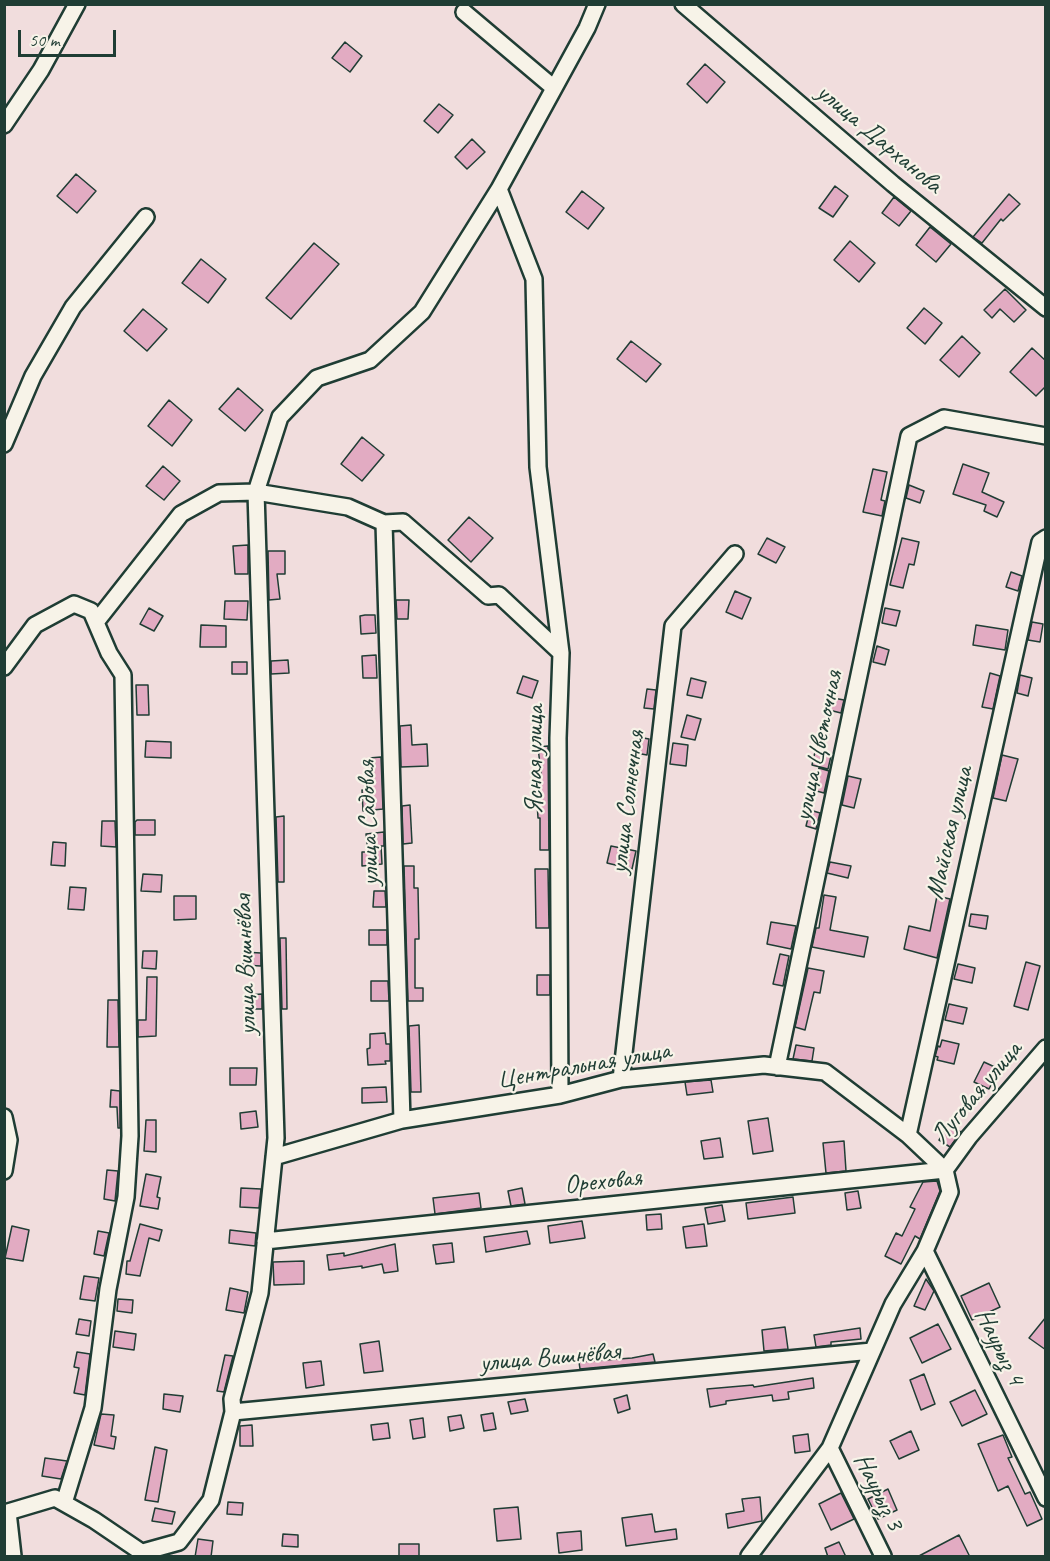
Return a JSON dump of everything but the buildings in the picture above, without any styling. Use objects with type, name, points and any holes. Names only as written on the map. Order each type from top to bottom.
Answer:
[{"type":"street","points":[[4,125],[41,70],[77,4]]},
{"type":"street","points":[[256,492],[280,417],[316,378],[369,360],[422,312],[499,189],[587,28],[597,4]]},
{"type":"street","name":"улица Дарханова","points":[[683,4],[893,184],[1046,308]]},
{"type":"street","points":[[464,12],[554,88]]},
{"type":"street","name":"Ясная улица","points":[[499,189],[534,279],[538,466],[561,653],[558,738],[560,1095]]},
{"type":"street","points":[[4,444],[33,376],[73,308],[146,217]]},
{"type":"street","name":"улица Цветочная","points":[[777,1067],[909,436],[944,418],[1046,436]]},
{"type":"street","points":[[96,622],[181,513],[219,493],[256,492],[348,507],[384,524],[403,522],[488,596],[499,595],[561,653]]},
{"type":"street","name":"улица Вишнёвая","points":[[145,1554],[179,1542],[211,1500],[233,1412],[232,1398],[260,1293],[276,1138],[256,492]]},
{"type":"street","name":"улица Садовая","points":[[384,524],[402,1120]]},
{"type":"street","name":"Майская улица","points":[[908,1135],[1043,540]]},
{"type":"street","name":"улица Солнечная","points":[[621,1079],[673,626],[735,554]]},
{"type":"street","points":[[4,668],[35,625],[74,604],[91,611],[109,652],[123,675],[130,1136],[126,1197],[108,1289],[93,1408],[64,1503]]},
{"type":"street","name":"Луговая улица","points":[[945,1170],[969,1137],[1046,1048]]},
{"type":"street","name":"Центральная улица","points":[[274,1157],[402,1120],[560,1095],[621,1079],[764,1065],[825,1072],[908,1135],[945,1170]]},
{"type":"street","points":[[4,1117],[9,1140],[4,1171]]},
{"type":"street","points":[[749,1557],[830,1448],[893,1304],[925,1251],[950,1192],[945,1170]]},
{"type":"street","name":"Ореховая","points":[[265,1241],[945,1170]]},
{"type":"street","name":"Наурыз 4","points":[[925,1251],[1046,1498]]},
{"type":"street","name":"улица Вишнёвая","points":[[233,1412],[872,1351]]},
{"type":"street","name":"Наурыз 3","points":[[830,1448],[883,1557]]},
{"type":"street","points":[[12,1557],[6,1514],[55,1498],[94,1520],[145,1554]]}]
